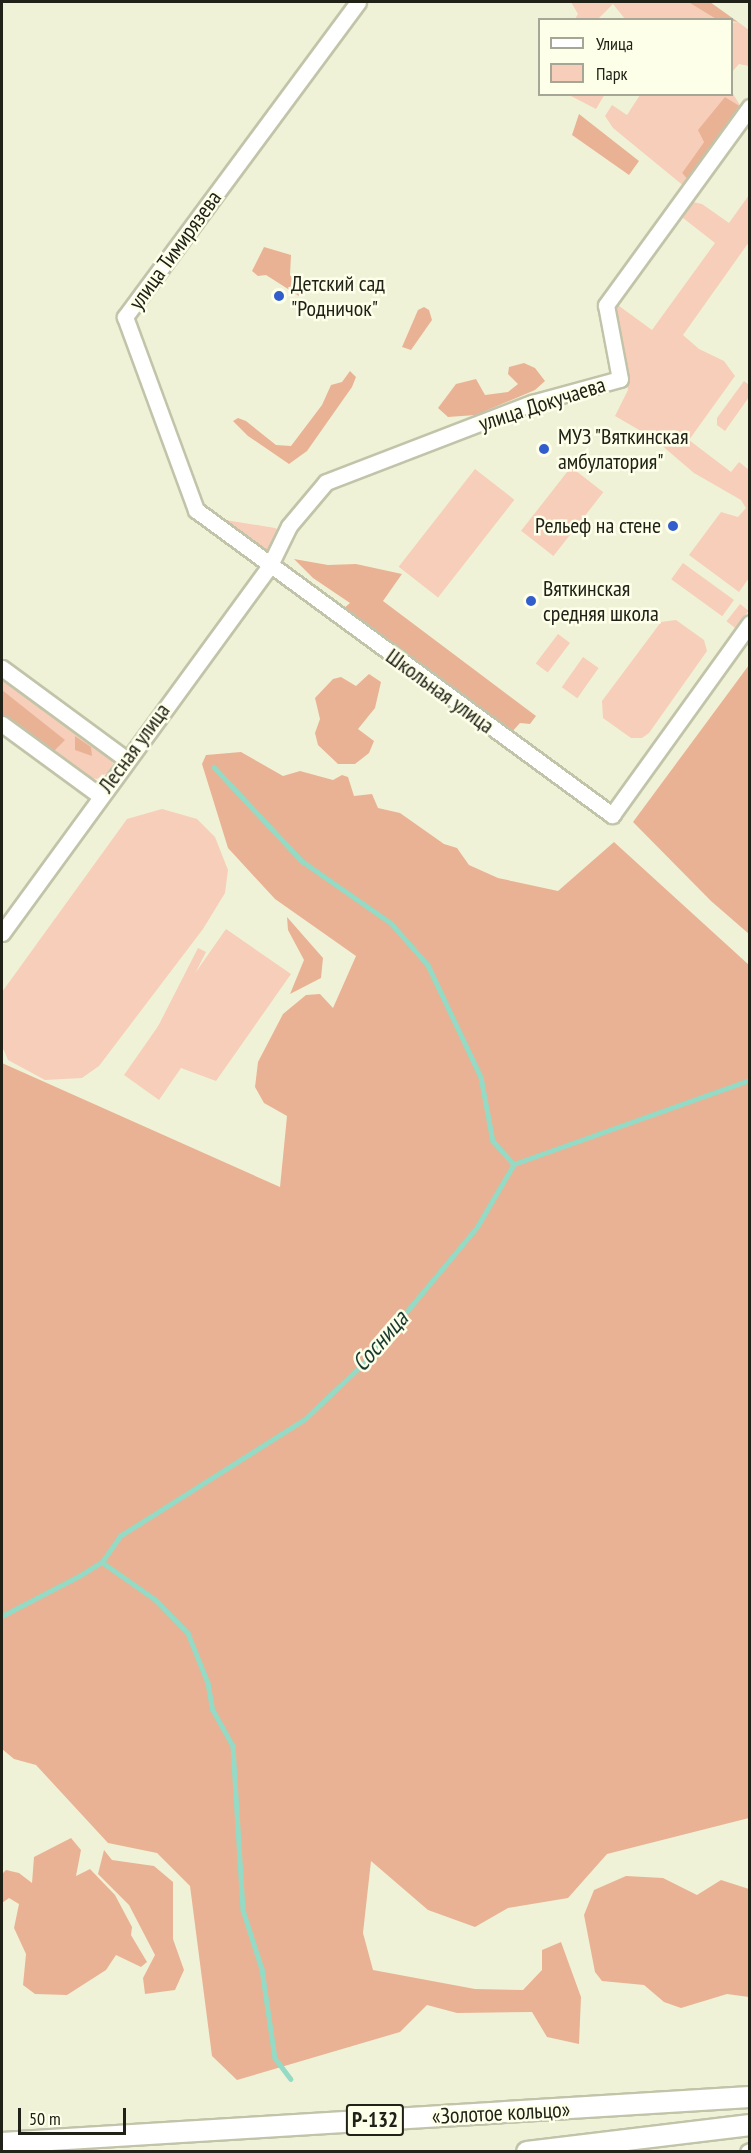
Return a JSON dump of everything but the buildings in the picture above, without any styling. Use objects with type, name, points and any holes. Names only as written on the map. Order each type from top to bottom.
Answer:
[{"type":"main road","name":"«Золотое кольцо»","points":[[2,2144],[750,2097]]},
{"type":"main road","name":"«Золотое кольцо»","points":[[527,2151],[750,2125]]},
{"type":"street","name":"улица Тимирязева","points":[[270,565],[196,510],[126,317],[358,2]]},
{"type":"street","name":"улица Докучаева","points":[[270,565],[289,526],[326,482],[532,403],[620,379],[606,305],[750,107]]},
{"type":"street","name":"Лесная улица","points":[[2,933],[99,795],[270,565]]},
{"type":"street","name":"Школьная улица","points":[[270,565],[612,815],[750,623]]},
{"type":"street","points":[[2,668],[126,759]]},
{"type":"street","points":[[2,724],[99,795]]},
{"type":"green space","points":[[571,2],[688,2],[714,18],[624,18],[613,4],[599,18],[576,18],[578,14]]},
{"type":"green space","points":[[738,22],[749,30],[749,66],[739,64],[733,71],[733,23]]},
{"type":"green space","points":[[733,94],[741,107],[704,142],[682,173],[689,181],[685,187],[613,128],[605,116],[612,105],[627,115],[639,96],[733,96]]},
{"type":"green space","points":[[571,96],[604,96],[596,109]]},
{"type":"green space","points":[[749,195],[749,242],[683,335],[699,349],[724,361],[735,376],[689,440],[731,472],[739,462],[749,470],[749,578],[739,592],[689,555],[721,512],[738,517],[746,508],[741,500],[694,473],[653,438],[615,416],[628,390],[615,303],[652,330],[715,243],[678,214],[689,201],[702,204],[729,223]]},
{"type":"green space","points":[[744,381],[749,385],[749,397],[725,431],[717,425],[717,418]]},
{"type":"green space","points":[[571,467],[603,492],[553,556],[521,531]]},
{"type":"green space","points":[[475,469],[514,500],[438,597],[399,567]]},
{"type":"green space","points":[[213,518],[275,528],[280,531],[267,555]]},
{"type":"green space","points":[[683,563],[734,600],[722,616],[671,579]]},
{"type":"green space","points":[[740,604],[749,611],[735,628],[726,621]]},
{"type":"green space","points":[[676,620],[704,640],[707,651],[649,733],[642,738],[631,738],[603,718],[602,701],[661,622]]},
{"type":"green space","points":[[558,634],[570,643],[548,673],[536,664]]},
{"type":"green space","points":[[583,657],[599,668],[577,698],[562,687]]},
{"type":"green space","points":[[2,673],[110,752],[113,764],[107,773],[97,779],[79,776],[2,720]]},
{"type":"green space","points":[[162,809],[197,819],[215,837],[228,870],[225,893],[203,929],[99,1066],[82,1078],[45,1080],[8,1060],[2,1046],[2,992],[127,819]]},
{"type":"green space","points":[[226,929],[291,974],[216,1081],[181,1068],[159,1100],[124,1075]]},
{"type":"green space","points":[[198,948],[206,952],[142,1077],[134,1073]]},
{"type":"shaded area","points":[[688,2],[710,2],[732,18],[714,18]]},
{"type":"shaded area","points":[[725,97],[741,107],[689,181],[682,173],[704,142],[698,130]]},
{"type":"shaded area","points":[[579,114],[639,161],[629,175],[572,135]]},
{"type":"shaded area","points":[[264,247],[291,255],[290,275],[303,292],[299,296],[266,275],[258,276],[252,271]]},
{"type":"shaded area","points":[[424,307],[429,310],[432,320],[411,350],[402,347],[418,310]]},
{"type":"shaded area","points":[[524,363],[535,368],[545,381],[535,390],[476,415],[448,417],[438,408],[456,384],[476,379],[485,395],[508,392],[518,384],[508,374],[509,367]]},
{"type":"shaded area","points":[[350,371],[356,377],[352,387],[307,451],[289,464],[248,436],[233,421],[238,418],[246,421],[276,445],[291,446],[322,405],[331,385],[342,382]]},
{"type":"shaded area","points":[[294,559],[328,565],[356,564],[402,574],[383,601],[536,716],[530,724],[520,723],[510,734],[343,609],[350,603],[313,578]]},
{"type":"shaded area","points":[[749,665],[749,934],[711,901],[633,822]]},
{"type":"shaded area","points":[[369,674],[381,682],[375,708],[358,729],[374,741],[369,753],[355,764],[338,764],[318,745],[315,733],[320,719],[315,698],[333,679],[341,677],[356,686]]},
{"type":"shaded area","points":[[2,690],[65,740],[53,752],[2,715]]},
{"type":"shaded area","points":[[75,736],[91,747],[92,756],[75,750]]},
{"type":"shaded area","points":[[241,752],[283,776],[300,771],[333,780],[342,775],[348,777],[354,796],[372,794],[378,808],[400,813],[444,844],[457,848],[469,865],[498,878],[558,891],[614,842],[749,965],[749,1818],[607,1854],[568,1898],[508,1908],[475,1927],[428,1910],[371,1861],[363,1933],[373,1970],[475,1989],[523,1990],[542,1970],[542,1950],[561,1942],[581,1997],[579,2044],[547,2037],[532,2012],[457,2013],[427,2005],[400,2032],[237,2080],[212,2056],[190,1886],[157,1853],[108,1843],[36,1765],[14,1759],[2,1749],[2,1063],[280,1187],[287,1116],[264,1103],[255,1087],[258,1062],[283,1014],[306,995],[320,994],[333,1008],[356,956],[275,899],[228,848],[202,764],[206,755]]},
{"type":"shaded area","points":[[287,917],[323,958],[321,978],[290,994],[304,960],[288,930]]},
{"type":"shaded area","points":[[71,1838],[81,1850],[76,1876],[90,1869],[115,1895],[132,1927],[131,1935],[147,1962],[141,1967],[116,1955],[106,1970],[67,1995],[35,1994],[23,1985],[26,1954],[14,1928],[19,1904],[9,1898],[2,1903],[2,1874],[6,1870],[19,1873],[32,1883],[34,1857]]},
{"type":"shaded area","points":[[104,1850],[112,1860],[154,1866],[173,1882],[173,1939],[184,1970],[175,1990],[145,1994],[143,1978],[155,1955],[129,1905],[98,1874]]},
{"type":"shaded area","points":[[626,1876],[663,1878],[697,1895],[721,1880],[749,1889],[749,1997],[727,1994],[681,2008],[664,2002],[644,1985],[602,1981],[595,1972],[584,1915],[594,1890]]},
{"type":"waterway","points":[[214,767],[302,861],[391,923],[428,965],[481,1077],[493,1141],[514,1164]]},
{"type":"waterway","name":"Сосница","points":[[2,1616],[102,1562],[120,1536],[305,1419],[363,1364],[477,1227],[514,1164],[750,1080]]},
{"type":"waterway","points":[[102,1562],[156,1600],[188,1633],[208,1683],[213,1710],[233,1746],[243,1910],[262,1969],[275,2058],[291,2079]]},
{"type":"place","name":"Детский сад \"Родничок\"","points":[[279,296]]},
{"type":"place","name":"МУЗ \"Вяткинская амбулатория\"","points":[[544,449]]},
{"type":"place","name":"Рельеф на стене","points":[[673,526]]},
{"type":"place","name":"Вяткинская средняя школа","points":[[531,601]]}]
